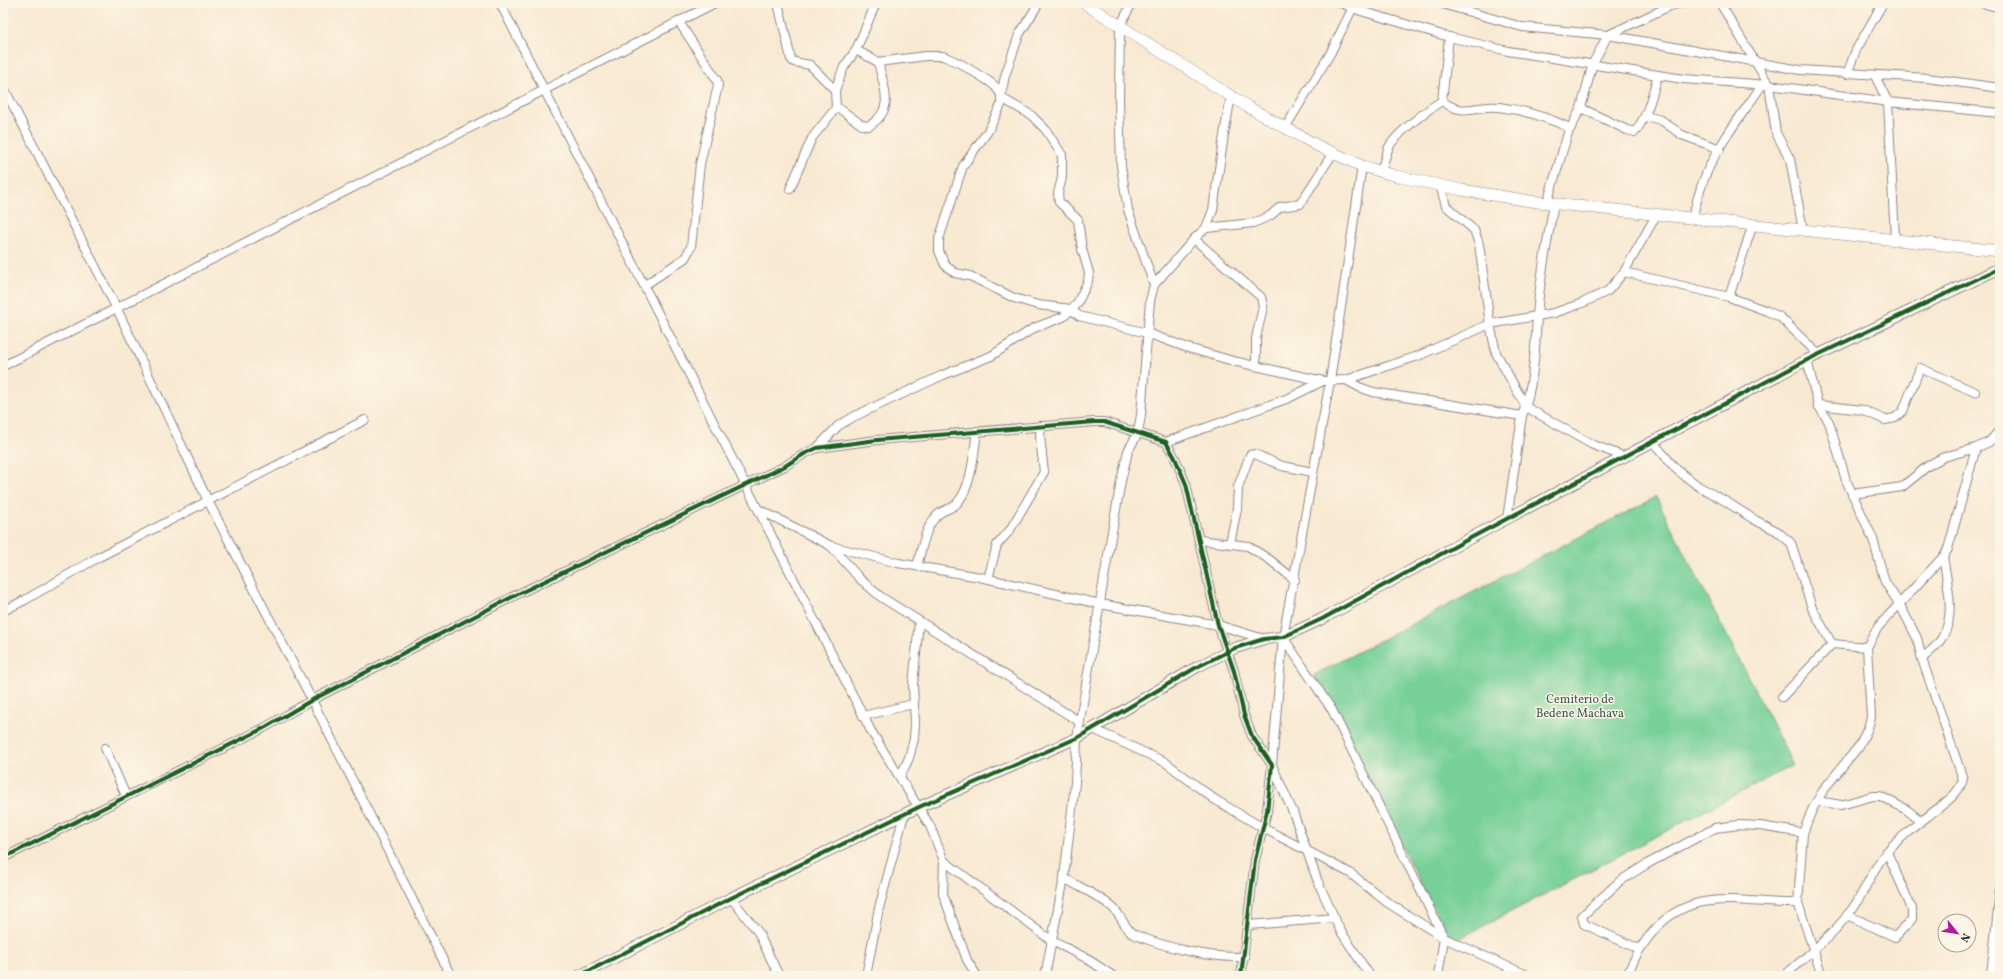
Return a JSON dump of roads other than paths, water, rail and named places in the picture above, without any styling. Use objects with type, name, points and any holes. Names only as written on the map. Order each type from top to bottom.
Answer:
[{"type":"main road","points":[[1084,3],[1284,128],[1362,166],[1440,185],[1551,203],[2000,250]]},
{"type":"street","points":[[500,3],[864,716],[930,826],[944,861],[944,894],[967,960],[977,976]]},
{"type":"street","points":[[3,366],[545,91],[714,3]]},
{"type":"street","points":[[778,3],[791,59],[794,62],[806,64],[815,68],[835,90]]},
{"type":"street","points":[[790,189],[812,138],[836,108],[835,90],[844,67],[856,50],[876,3]]},
{"type":"street","points":[[1039,3],[1019,35],[1005,76],[1001,95],[1001,105],[994,120],[963,166],[939,239],[939,251],[945,265],[955,273],[970,276],[1020,300],[1038,305],[1072,309],[1080,316],[1146,333],[1188,348],[1256,366],[1326,381],[1346,380],[1418,356],[1490,324],[1554,313],[1580,304],[1608,290],[1624,272],[1657,214]]},
{"type":"street","points":[[1045,976],[1064,878],[1075,783],[1077,738],[1121,481],[1128,451],[1138,433],[1146,374],[1146,333],[1154,285],[1128,210],[1121,166],[1119,100],[1120,26],[1132,3]]},
{"type":"street","points":[[1341,3],[1449,37],[1508,51],[1593,63],[1683,79],[1766,85],[1888,102],[2000,113]]},
{"type":"street","points":[[1439,3],[1522,27],[1608,35],[1800,70],[1875,76],[1927,78],[2000,88]]},
{"type":"street","points":[[1507,519],[1522,416],[1526,407],[1536,352],[1537,316],[1551,203],[1570,128],[1581,108],[1593,63],[1608,35],[1670,6],[1683,3]]},
{"type":"street","points":[[1720,3],[1756,63],[1766,85],[1776,133],[1790,159],[1803,230]]},
{"type":"street","points":[[1846,74],[1856,50],[1883,3]]},
{"type":"street","points":[[1982,3],[2000,8]]},
{"type":"street","points":[[1284,128],[1330,54],[1354,6]]},
{"type":"street","points":[[645,285],[685,258],[691,247],[700,164],[718,85],[717,80],[679,22]]},
{"type":"street","points":[[1381,171],[1389,147],[1401,132],[1442,101],[1449,37]]},
{"type":"street","points":[[3,858],[264,728],[312,700],[518,594],[785,466],[816,448],[838,426],[855,416],[943,375],[990,356],[1034,328],[1063,317],[1072,309],[1077,304],[1088,281],[1089,273],[1082,249],[1078,220],[1059,202],[1058,193],[1062,178],[1062,155],[1041,125],[1031,115],[1005,100],[995,86],[987,80],[961,64],[943,56],[926,56],[878,62],[856,50]]},
{"type":"street","points":[[836,108],[840,109],[862,125],[869,126],[877,121],[883,113],[887,98],[878,62]]},
{"type":"street","points":[[1581,108],[1627,130],[1635,132],[1645,116],[1658,74]]},
{"type":"street","points":[[1875,76],[1888,102],[1895,239]]},
{"type":"street","points":[[1692,218],[1703,180],[1720,149],[1766,85]]},
{"type":"street","points":[[3,86],[117,309],[208,501],[312,700],[451,976]]},
{"type":"street","points":[[1154,285],[1194,238],[1206,228],[1214,210],[1231,96]]},
{"type":"street","points":[[1442,101],[1452,107],[1465,110],[1478,110],[1491,106],[1529,113],[1551,119],[1570,128]]},
{"type":"street","points":[[1645,116],[1661,120],[1682,134],[1720,149]]},
{"type":"street","points":[[1206,228],[1253,223],[1270,216],[1280,207],[1300,204],[1333,152]]},
{"type":"street","points":[[1241,976],[1245,957],[1255,860],[1263,828],[1272,765],[1283,637],[1295,580],[1299,546],[1314,472],[1326,381],[1362,166]]},
{"type":"street","points":[[1440,185],[1446,206],[1474,230],[1479,244],[1490,324],[1496,353],[1526,407],[1591,444],[1625,457]]},
{"type":"street","points":[[1729,297],[1752,224]]},
{"type":"street","points":[[1194,238],[1261,297],[1263,307],[1256,338],[1256,366]]},
{"type":"street","points":[[579,976],[731,898],[919,807],[1077,738],[1197,667],[1228,652],[1264,639],[1283,637],[1322,619],[1818,354],[2000,268]]},
{"type":"street","points":[[1624,272],[1729,297],[1780,317],[1818,354]]},
{"type":"street","points":[[1784,976],[1829,936],[1847,915],[1887,852],[1921,821],[1954,797],[1961,788],[1963,778],[1922,659],[1917,638],[1900,605],[1885,582],[1873,539],[1852,494],[1829,422],[1818,405],[1807,360]]},
{"type":"street","points":[[1818,405],[1863,410],[1880,419],[1894,418],[1903,411],[1920,368],[1975,392]]},
{"type":"street","points":[[1346,380],[1358,388],[1379,393],[1522,416]]},
{"type":"street","points":[[816,448],[877,440],[1104,422],[1166,442],[1289,398],[1326,381]]},
{"type":"street","points":[[3,611],[25,600],[97,558],[365,420]]},
{"type":"street","points":[[988,579],[997,545],[1010,530],[1044,472],[1040,437],[1041,426]]},
{"type":"street","points":[[1852,494],[1902,487],[1929,466],[1944,457],[1960,451],[1976,448],[1989,442],[2000,430]]},
{"type":"street","points":[[917,566],[927,532],[936,516],[959,502],[964,492],[972,468],[977,431]]},
{"type":"street","points":[[1166,442],[1175,458],[1186,484],[1218,625],[1228,652],[1246,722],[1252,736],[1272,765],[1293,812],[1318,882],[1334,918],[1370,976]]},
{"type":"street","points":[[1653,442],[1676,469],[1698,486],[1755,520],[1777,531],[1791,543],[1812,608],[1832,644]]},
{"type":"street","points":[[1824,976],[1813,951],[1798,903],[1803,833],[1817,802],[1840,767],[1859,746],[1868,728],[1871,717],[1867,676],[1868,648],[1878,627],[1900,605],[1943,557],[1948,549],[1976,448]]},
{"type":"street","points":[[1230,543],[1237,509],[1238,487],[1250,455],[1255,454],[1282,466],[1314,472]]},
{"type":"street","points":[[760,510],[831,546],[917,566],[988,579],[1100,604],[1218,625],[1264,639]]},
{"type":"street","points":[[1199,540],[1248,546],[1270,560],[1295,580]]},
{"type":"street","points":[[831,546],[860,579],[881,597],[1080,722]]},
{"type":"street","points":[[1922,659],[1943,638],[1949,624],[1950,608],[1943,557]]},
{"type":"street","points":[[900,777],[909,758],[914,739],[915,723],[913,684],[919,622]]},
{"type":"street","points":[[1283,637],[1332,710],[1444,938],[1438,976]]},
{"type":"street","points":[[1832,644],[1868,648]]},
{"type":"street","points":[[1782,697],[1832,644]]},
{"type":"street","points":[[864,716],[913,704]]},
{"type":"street","points":[[1093,729],[1165,762],[1214,799],[1263,828],[1350,873],[1388,904],[1444,938],[1528,976]]},
{"type":"street","points":[[105,748],[126,796]]},
{"type":"street","points":[[1817,802],[1841,806],[1873,796],[1880,796],[1907,810],[1921,821]]},
{"type":"street","points":[[866,976],[879,908],[904,815]]},
{"type":"street","points":[[1639,948],[1584,924],[1582,920],[1582,916],[1620,881],[1646,864],[1715,828],[1739,825],[1760,826],[1803,833]]},
{"type":"street","points":[[1847,915],[1895,937],[1912,919],[1912,909],[1887,852]]},
{"type":"street","points":[[944,861],[1052,941],[1086,958],[1113,976]]},
{"type":"street","points":[[1064,878],[1114,909],[1127,929],[1133,934],[1183,949],[1215,956],[1245,957]]},
{"type":"street","points":[[1991,976],[1996,967],[2000,889]]},
{"type":"street","points":[[731,898],[758,932],[779,976]]},
{"type":"street","points":[[1627,976],[1639,948],[1649,935],[1672,913],[1690,905],[1710,900],[1798,903]]},
{"type":"street","points":[[1248,925],[1334,918]]},
{"type":"park label","name":"Cemiterio de Bedene Machava","points":[[1580,706]]}]
